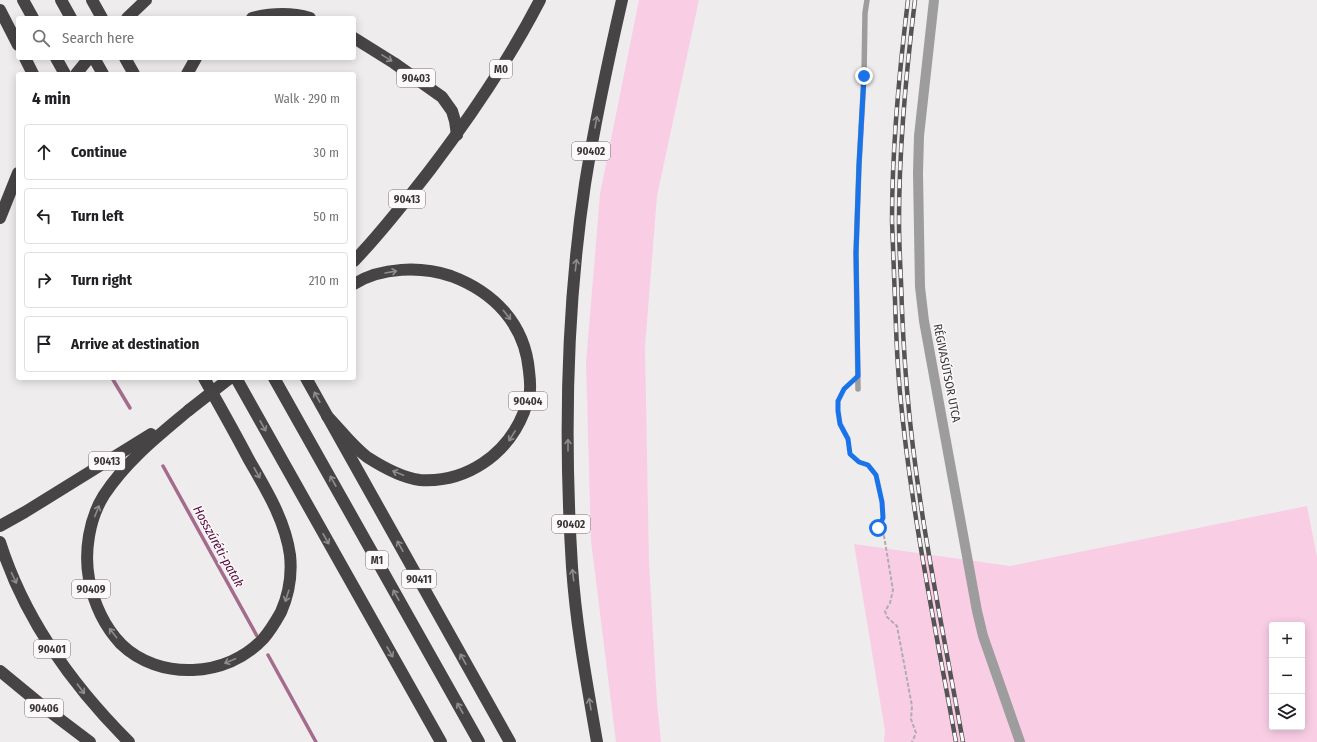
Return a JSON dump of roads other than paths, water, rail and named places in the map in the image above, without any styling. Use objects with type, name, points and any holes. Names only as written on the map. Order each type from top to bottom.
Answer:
[{"type":"highway","points":[[23,0],[32,16]]},
{"type":"highway","points":[[61,0],[70,16]]},
{"type":"highway","points":[[92,0],[101,16]]},
{"type":"highway","points":[[130,16],[146,0]]},
{"type":"highway","name":"M0","points":[[457,135],[501,68],[528,24],[540,0]]},
{"type":"highway","name":"90402","points":[[597,742],[584,669],[572,568],[568,460],[569,366],[572,304],[585,185],[600,98],[622,0]]},
{"type":"highway","points":[[0,10],[16,41]]},
{"type":"highway","points":[[264,16],[282,13],[303,16]]},
{"type":"highway","name":"90403","points":[[356,39],[394,63],[442,97],[452,111],[457,135]]},
{"type":"highway","points":[[26,60],[32,72]]},
{"type":"highway","points":[[57,60],[64,72]]},
{"type":"highway","points":[[78,72],[87,60]]},
{"type":"highway","points":[[95,60],[102,72]]},
{"type":"highway","points":[[126,60],[133,72]]},
{"type":"highway","points":[[188,72],[195,60]]},
{"type":"highway","name":"90413","points":[[356,259],[379,235],[457,135]]},
{"type":"highway","points":[[0,218],[16,178]]},
{"type":"highway","name":"90404","points":[[327,416],[358,449],[381,466],[401,475],[418,480],[437,479],[457,476],[475,469],[493,457],[509,441],[520,421],[529,398],[530,378],[528,360],[516,326],[495,302],[480,290],[464,282],[437,272],[409,270],[392,271],[375,275],[356,283]]},
{"type":"highway","name":"90409","points":[[189,410],[138,453],[123,468],[103,497],[96,512],[88,540],[87,569],[94,602],[102,618],[121,644],[144,660],[170,669],[185,671],[197,670],[222,664],[244,655],[262,640],[277,620],[289,589],[290,556],[283,527],[270,497],[205,380]]},
{"type":"highway","name":"90413","points":[[0,526],[26,512],[189,410],[227,380]]},
{"type":"highway","points":[[237,380],[441,742]]},
{"type":"highway","name":"M1","points":[[275,380],[479,742]]},
{"type":"highway","name":"90411","points":[[307,380],[510,742]]},
{"type":"highway","name":"90401","points":[[0,542],[11,572],[47,642],[86,696],[129,742]]},
{"type":"highway","name":"90406","points":[[0,671],[90,742]]},
{"type":"street","name":"RÉGIVASÚTSOR UTCA","points":[[934,0],[921,120],[918,173],[920,287],[977,611],[983,636],[1020,742]]},
{"type":"lane","points":[[858,389],[856,253],[866,0]]},
{"type":"waterway","name":"Hosszúréti-patak","points":[[113,380],[130,408]]},
{"type":"waterway","name":"Hosszúréti-patak","points":[[163,466],[257,636]]},
{"type":"waterway","name":"Hosszúréti-patak","points":[[268,655],[316,742]]},
{"type":"railway","points":[[908,0],[897,110],[892,193],[898,370],[910,481],[956,742]]},
{"type":"railway","points":[[915,0],[904,110],[899,193],[899,244],[904,349],[911,434],[917,478],[963,742]]}]
